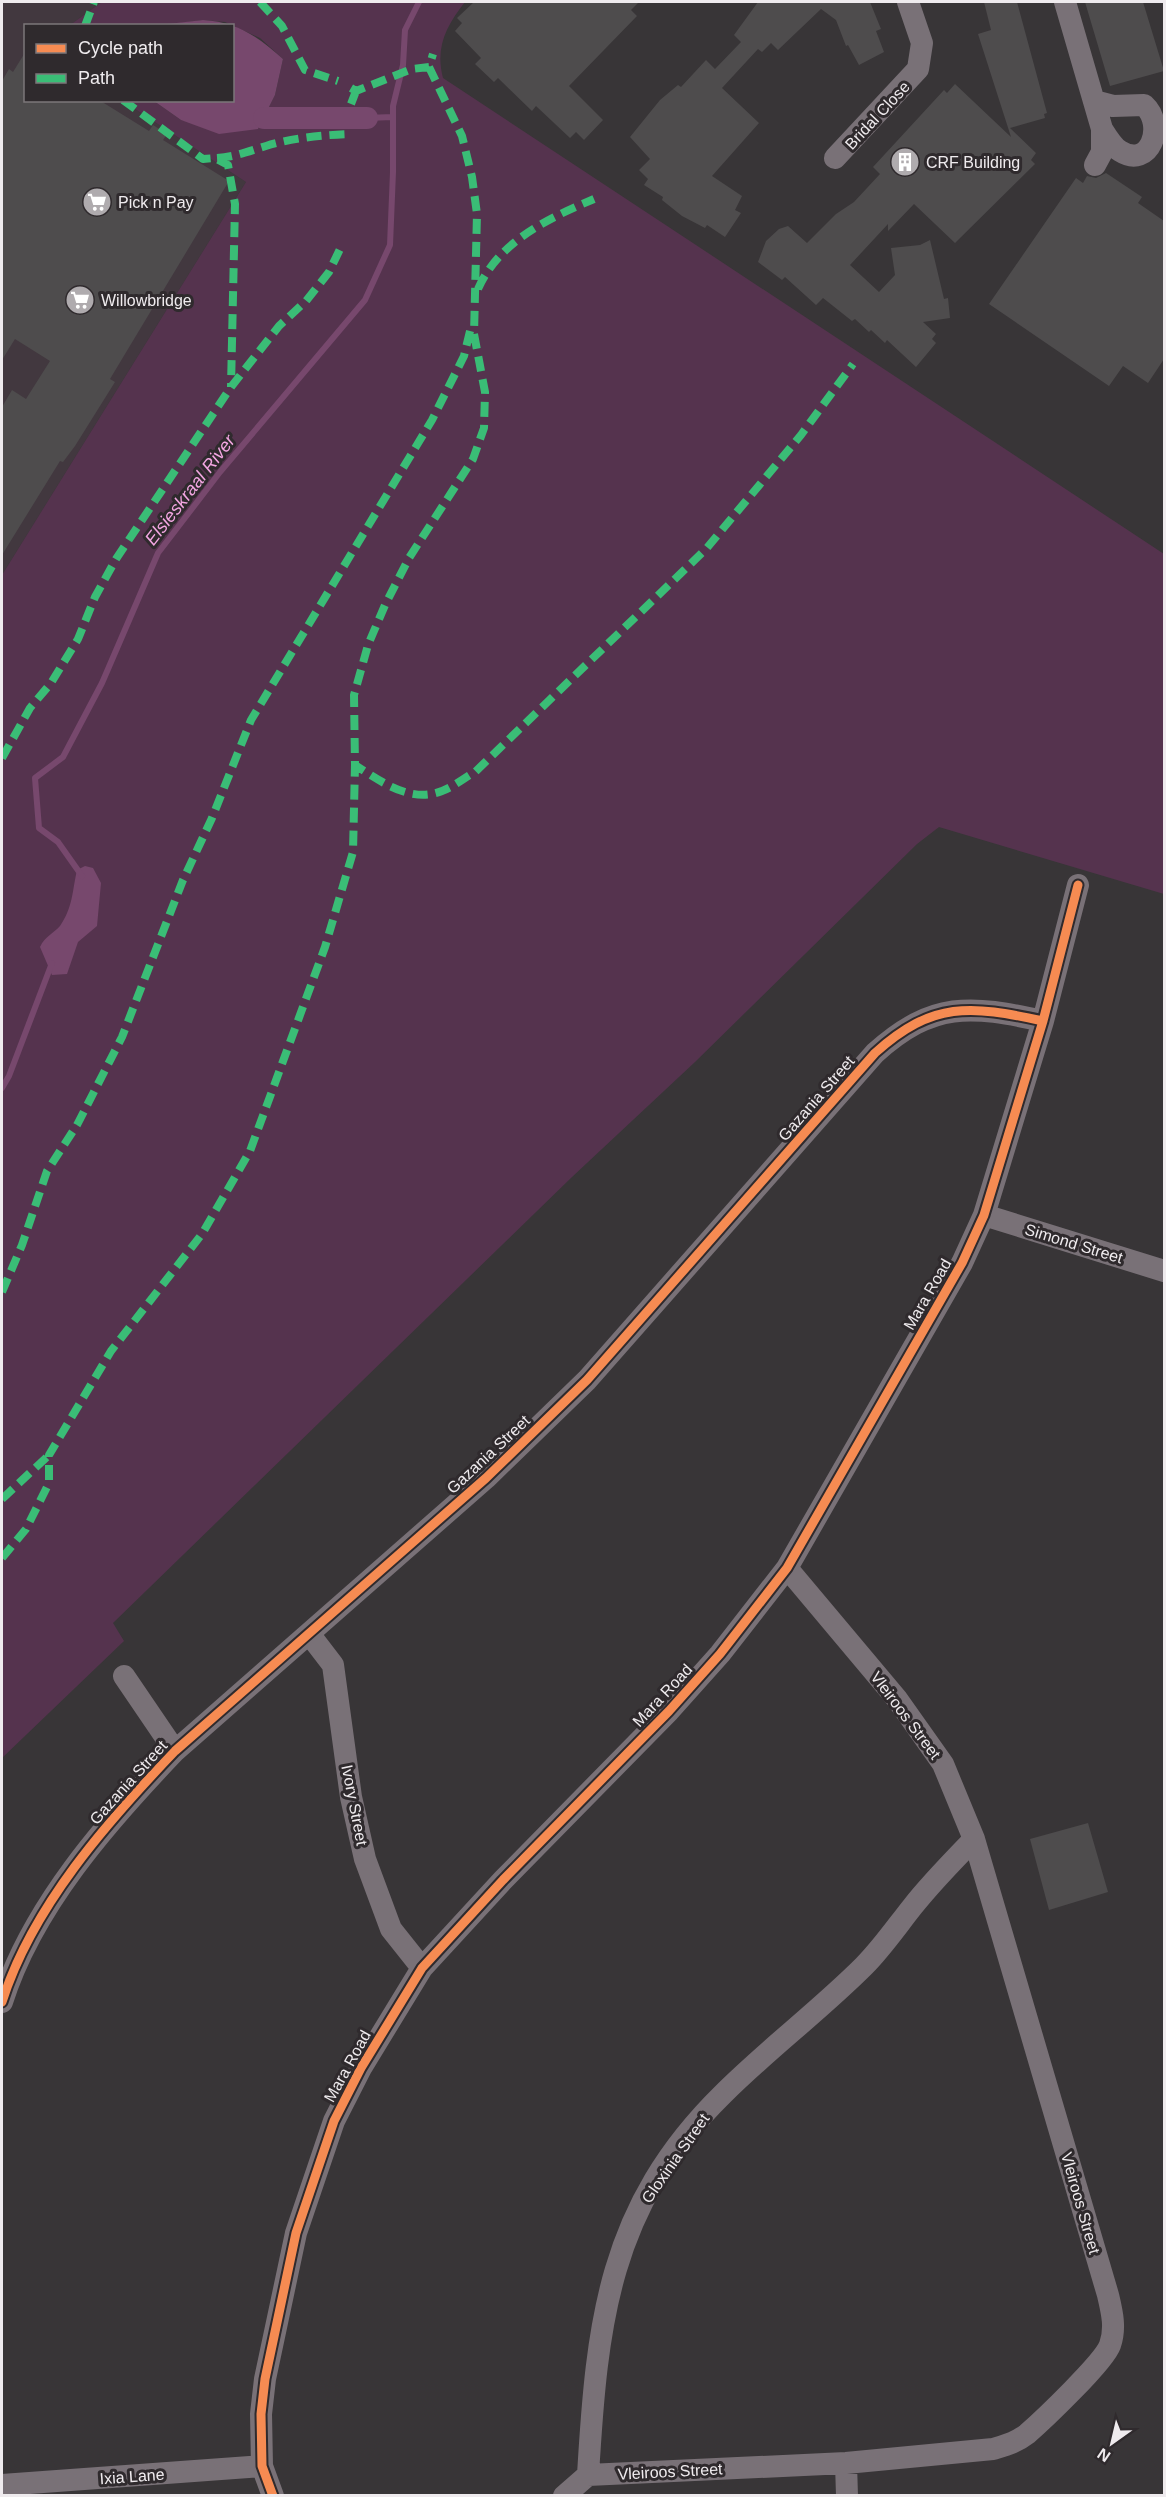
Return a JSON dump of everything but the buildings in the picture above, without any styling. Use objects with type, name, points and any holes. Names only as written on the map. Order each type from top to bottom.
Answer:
[{"type":"street","name":"Bridal Close","points":[[836,158],[918,69],[922,43],[908,2]]},
{"type":"street","points":[[1065,2],[1102,129],[1102,152],[1095,165]]},
{"type":"street","points":[[1094,101],[1113,106],[1143,105],[1156,116],[1160,133],[1153,148],[1138,155],[1121,152],[1102,129]]},
{"type":"street","name":"Mara Road","points":[[273,2496],[262,2466],[262,2399],[296,2233],[334,2121],[361,2068],[422,1968],[495,1888],[669,1711],[720,1654],[787,1568],[962,1263],[984,1215],[1042,1021],[1078,885]]},
{"type":"street","name":"Gazania Street","points":[[2,2002],[8,1981],[26,1946],[74,1867],[136,1791],[175,1750],[310,1635],[486,1478],[587,1380],[875,1053],[894,1036],[918,1021],[940,1013],[965,1009],[999,1011],[1042,1021]]},
{"type":"street","name":"Simond Street","points":[[984,1215],[1164,1271]]},
{"type":"street","name":"Vleiroos Street","points":[[588,2475],[846,2463],[993,2449],[1012,2443],[1027,2434],[1098,2362],[1109,2348],[1113,2333],[1108,2295],[974,1839],[943,1764],[927,1739],[787,1568]]},
{"type":"street","name":"Ivory Street","points":[[310,1635],[333,1665],[351,1797],[365,1859],[392,1929],[422,1968]]},
{"type":"street","points":[[124,1676],[175,1750]]},
{"type":"street","name":"Gloxinia Street","points":[[588,2475],[594,2373],[606,2304],[616,2261],[633,2220],[657,2177],[693,2126],[723,2094],[865,1965],[940,1874],[974,1839]]},
{"type":"street","points":[[846,2463],[847,2496]]},
{"type":"street","name":"Ixia Lane","points":[[2,2485],[262,2466]]},
{"type":"street","points":[[564,2496],[588,2475]]},
{"type":"shaded area","name":"Willowbridge","points":[[2,2],[102,2],[71,24],[24,24],[24,102],[125,102],[246,182],[2,575]]},
{"type":"shaded area","points":[[102,2],[465,2],[452,20],[441,47],[443,78],[1164,554],[1164,894],[939,827],[917,844],[695,1062],[572,1177],[113,1623],[124,1641],[2,1758],[2,575],[246,182],[125,102],[155,102],[181,120],[258,129],[275,95],[283,59],[260,38],[234,26],[234,24],[225,22],[203,20],[174,24],[71,24]]},
{"type":"shaded area","points":[[203,20],[226,24],[168,24]]},
{"type":"shaded area","points":[[234,26],[264,43],[283,59],[275,95],[258,129],[219,134],[181,120],[155,102],[234,102]]},
{"type":"shaded area","points":[[85,866],[93,868],[101,883],[97,926],[78,942],[67,974],[52,975],[40,947],[64,919],[72,899],[77,870]]},
{"type":"waterway","name":"Elsieskraal River","points":[[82,876],[58,842],[39,828],[35,778],[63,757],[102,683],[158,553],[220,472],[365,300],[390,245],[393,106],[403,65],[405,30],[419,2]]},
{"type":"waterway","points":[[367,118],[392,117]]},
{"type":"waterway","points":[[264,118],[367,118]]},
{"type":"waterway","name":"Elsieskraal River","points":[[2,1088],[9,1076],[52,963]]},
{"type":"marked path","points":[[86,24],[94,2]]},
{"type":"marked path","points":[[260,2],[282,26],[305,70],[338,81]]},
{"type":"marked path","points":[[351,88],[356,91],[412,69],[429,67],[433,54]]},
{"type":"marked path","points":[[429,67],[462,136],[472,177],[477,214],[474,334],[485,392],[484,428],[473,459],[409,558],[368,645],[354,695],[355,765],[385,784],[419,795],[442,791],[475,772],[706,549],[801,435],[853,364]]},
{"type":"marked path","points":[[351,104],[356,91]]},
{"type":"marked path","points":[[126,102],[203,159],[215,158],[228,165],[235,204],[231,387]]},
{"type":"marked path","points":[[217,158],[297,139],[349,134]]},
{"type":"marked path","points":[[478,289],[487,272],[512,244],[543,223],[594,199]]},
{"type":"marked path","points":[[2,758],[30,708],[51,683],[78,639],[95,597],[116,559],[231,387],[279,326],[306,301],[329,272],[341,247]]},
{"type":"marked path","points":[[2,1292],[22,1245],[47,1171],[77,1125],[122,1037],[183,880],[212,818],[251,720],[432,420],[464,356],[471,327]]},
{"type":"marked path","points":[[2,1558],[26,1529],[49,1483],[49,1455],[111,1351],[202,1234],[250,1151],[325,947],[353,852],[355,765]]},
{"type":"marked path","points":[[2,1499],[49,1455]]},
{"type":"cycle path","points":[[273,2496],[262,2466],[261,2414],[265,2379],[296,2233],[334,2121],[361,2068],[422,1968],[503,1880],[669,1711],[720,1654],[787,1568],[962,1263],[984,1215],[1043,1021],[1078,885]]},
{"type":"cycle path","points":[[2,2002],[15,1967],[52,1900],[98,1837],[149,1778],[175,1751],[486,1478],[587,1380],[875,1053],[915,1024],[934,1016],[953,1012],[973,1010],[994,1012],[1043,1021]]},
{"type":"place","name":"CRF Building","points":[[905,162]]},
{"type":"place","name":"Pick n Pay","points":[[97,202]]},
{"type":"place","name":"Willowbridge","points":[[80,300]]}]
